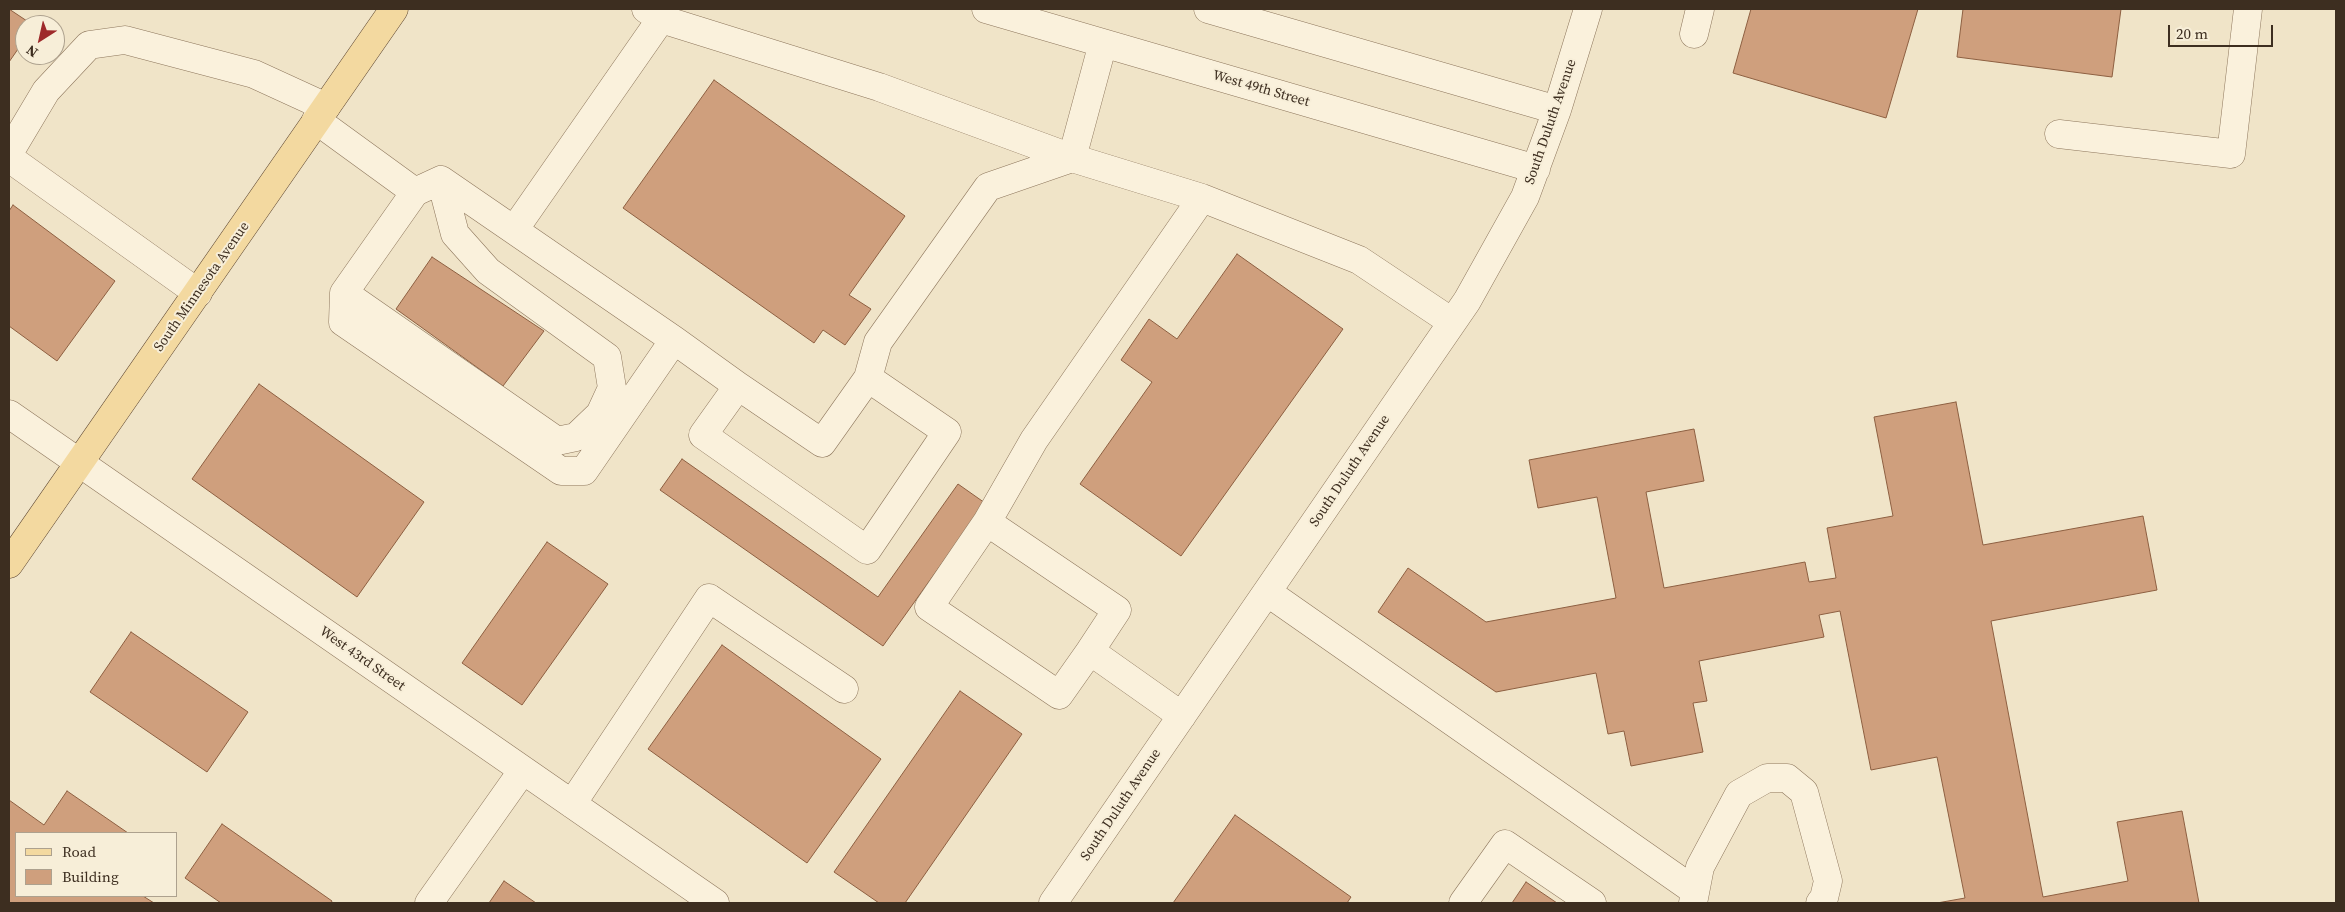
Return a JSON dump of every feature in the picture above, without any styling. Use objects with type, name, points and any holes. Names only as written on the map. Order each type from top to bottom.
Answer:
[{"type":"main road","name":"South Minnesota Avenue","points":[[9,564],[394,9]]},
{"type":"street","name":"West 49th Street","points":[[986,9],[1536,169]]},
{"type":"street","points":[[1208,9],[1557,110]]},
{"type":"street","name":"South Duluth Avenue","points":[[1053,903],[1452,322],[1497,249],[1525,197],[1536,169],[1557,110],[1588,9]]},
{"type":"street","points":[[2059,134],[2231,154],[2248,9]]},
{"type":"street","points":[[514,230],[654,14],[879,87],[1072,158],[1202,198],[1359,260],[1452,322]]},
{"type":"street","points":[[9,153],[46,91],[89,45],[126,40],[254,74],[321,113],[415,192]]},
{"type":"street","points":[[1072,158],[1103,43]]},
{"type":"street","points":[[9,158],[198,293]]},
{"type":"street","points":[[441,180],[822,443],[868,378],[878,342],[988,187],[1072,158]]},
{"type":"street","points":[[441,180],[415,192],[344,293],[343,322],[561,471],[584,471],[674,340]]},
{"type":"street","points":[[344,293],[557,441],[576,437],[600,414],[612,388],[607,357],[488,271],[455,234],[441,180]]},
{"type":"street","points":[[987,522],[1116,610],[1059,695],[929,607],[987,522],[1034,440],[1202,198]]},
{"type":"street","points":[[738,386],[703,435],[867,550],[947,432],[868,378]]},
{"type":"street","name":"West 43rd Street","points":[[9,414],[715,903]]},
{"type":"street","points":[[1267,592],[1694,897],[1700,867],[1739,794],[1767,778],[1787,778],[1804,792],[1828,881],[1822,901]]},
{"type":"street","points":[[572,804],[709,598],[844,689]]},
{"type":"street","points":[[1090,651],[1182,716]]},
{"type":"street","points":[[429,903],[523,770]]},
{"type":"street","points":[[1463,903],[1506,844],[1592,903]]},
{"type":"building","points":[[9,9],[18,15],[15,15],[15,53],[9,62]]},
{"type":"building","points":[[1751,9],[1918,9],[1886,118],[1733,73]]},
{"type":"building","points":[[1963,9],[2121,9],[2112,77],[1957,57]]},
{"type":"building","points":[[714,80],[905,216],[849,295],[871,309],[845,345],[823,330],[814,343],[623,208]]},
{"type":"building","points":[[13,205],[115,281],[57,361],[9,326],[9,211]]},
{"type":"building","points":[[1237,254],[1343,329],[1181,556],[1080,484],[1152,382],[1121,360],[1149,319],[1177,339]]},
{"type":"building","points":[[432,257],[544,331],[503,386],[396,309]]},
{"type":"building","points":[[259,384],[424,502],[357,597],[192,479]]},
{"type":"building","points":[[1956,402],[1983,545],[2143,516],[2157,590],[1991,621],[2043,897],[2128,881],[2117,822],[2182,811],[2199,903],[1937,903],[1965,898],[1937,757],[1871,770],[1840,611],[1819,615],[1824,637],[1699,661],[1707,701],[1693,703],[1703,752],[1631,766],[1624,731],[1608,734],[1596,673],[1496,692],[1378,612],[1408,568],[1486,622],[1616,598],[1597,497],[1538,508],[1529,460],[1694,429],[1704,481],[1646,492],[1664,588],[1805,562],[1809,582],[1836,578],[1827,528],[1893,516],[1874,417]]},
{"type":"building","points":[[682,459],[878,597],[958,484],[985,503],[883,646],[660,490]]},
{"type":"building","points":[[547,542],[608,584],[522,705],[462,663]]},
{"type":"building","points":[[131,632],[248,712],[207,772],[90,692]]},
{"type":"building","points":[[722,645],[881,759],[807,863],[648,749]]},
{"type":"building","points":[[960,691],[1022,734],[905,903],[879,903],[834,872]]},
{"type":"building","points":[[67,791],[127,832],[15,832],[15,897],[145,897],[154,903],[9,903],[9,800],[44,825]]},
{"type":"building","points":[[1235,815],[1351,897],[1347,903],[1173,903]]},
{"type":"building","points":[[222,824],[332,901],[331,903],[221,903],[185,878]]},
{"type":"building","points":[[504,881],[536,903],[489,903]]},
{"type":"building","points":[[1526,882],[1557,903],[1512,903]]}]
